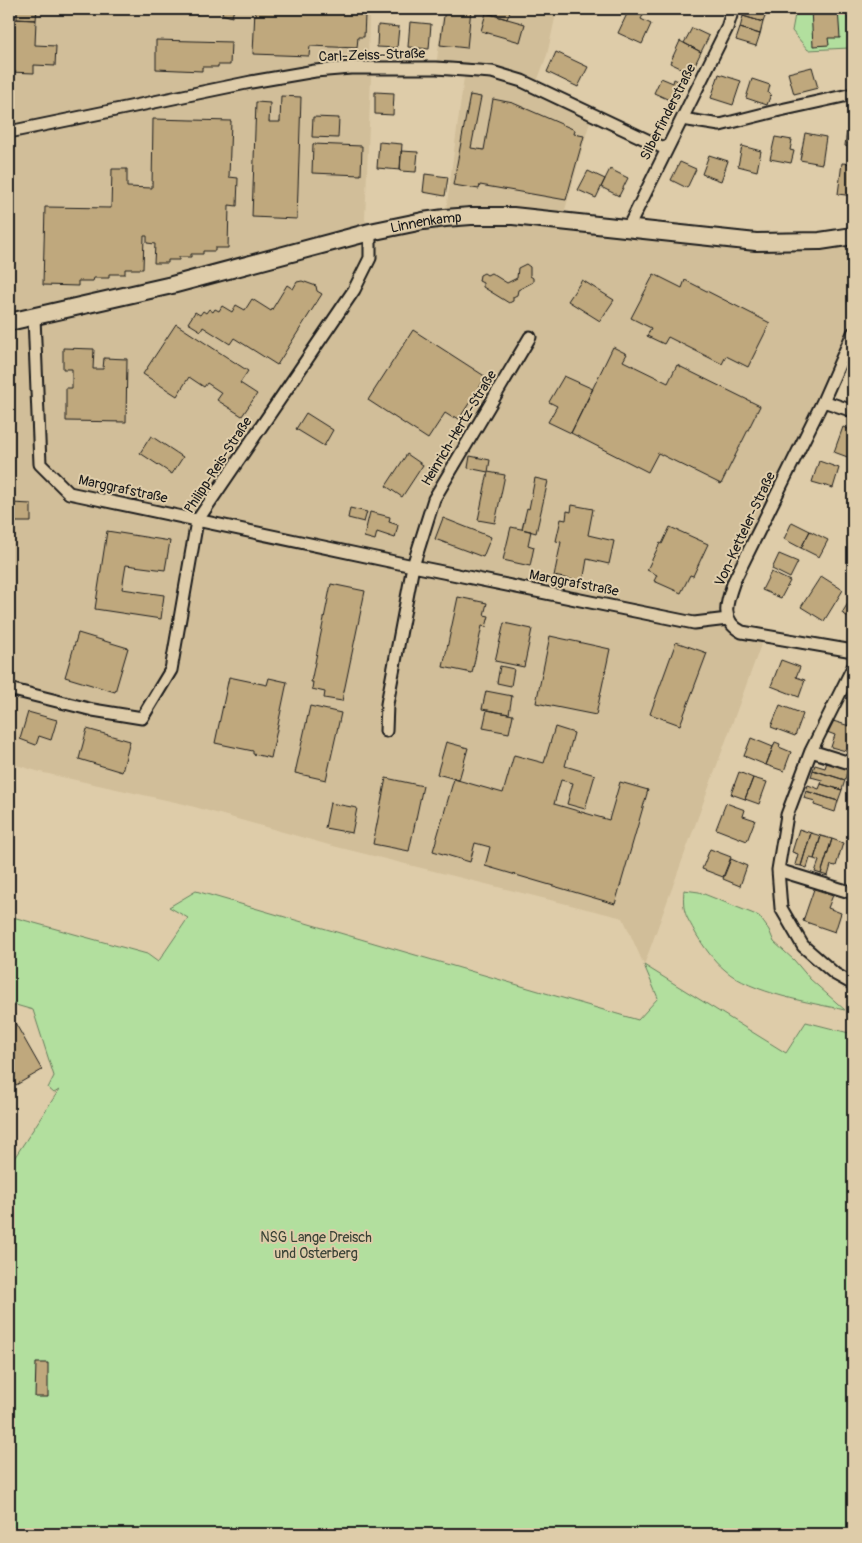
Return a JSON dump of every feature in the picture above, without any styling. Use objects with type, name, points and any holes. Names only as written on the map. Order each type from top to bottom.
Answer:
[{"type":"main road","name":"Linnenkamp","points":[[9,322],[172,285],[370,232],[423,220],[471,216],[514,216],[756,242],[820,241],[853,236]]},
{"type":"street","name":"Silberfinderstraße","points":[[628,228],[727,28],[733,9]]},
{"type":"street","name":"Carl-Zeiss-Straße","points":[[9,132],[251,82],[315,71],[351,68],[436,68],[492,72],[517,79],[666,149]]},
{"type":"street","points":[[682,119],[720,126],[853,94]]},
{"type":"street","name":"Philipp-Reis-Straße","points":[[9,690],[92,710],[142,718],[171,670],[197,521],[354,290],[370,258],[370,232]]},
{"type":"street","name":"Marggrafstraße","points":[[34,317],[40,464],[69,493],[694,623],[728,619]]},
{"type":"street","name":"Von-Ketteler-Straße","points":[[728,619],[727,602],[734,582],[823,401],[853,333]]},
{"type":"street","name":"Heinrich-Hertz-Straße","points":[[413,566],[434,498],[530,337]]},
{"type":"street","points":[[823,401],[853,411]]},
{"type":"street","points":[[386,731],[387,704],[413,566]]},
{"type":"street","points":[[728,619],[735,628],[746,633],[853,651]]},
{"type":"street","points":[[853,667],[810,751],[787,816],[778,870],[781,908],[804,946],[835,974],[853,984]]},
{"type":"street","points":[[810,751],[853,764]]},
{"type":"street","points":[[778,870],[853,892]]},
{"type":"shaded area","points":[[9,9],[369,9],[368,67],[371,78],[365,219],[369,232],[445,218],[465,70],[436,68],[443,9],[557,9],[547,55],[535,87],[592,114],[561,224],[853,240],[853,320],[850,332],[733,575],[726,624],[763,639],[644,965],[623,918],[329,845],[184,804],[44,773],[9,763]]},
{"type":"green space","points":[[796,9],[847,9],[849,48],[808,50],[792,31]]},
{"type":"green space","points":[[684,890],[699,892],[759,916],[769,930],[774,942],[794,960],[810,979],[845,1010],[765,991],[736,978],[725,970],[706,948],[687,918],[684,909]]},
{"type":"green space","name":"NSG Lange Dreisch und Osterberg","points":[[196,891],[638,1020],[658,998],[644,965],[786,1053],[806,1022],[853,1034],[853,1534],[9,1534],[9,1166],[59,1090],[54,1093],[48,1088],[54,1076],[33,1010],[9,1003],[9,916],[147,954],[158,962],[188,918],[169,907]]},
{"type":"building","points":[[17,9],[37,9],[36,20],[17,19]]},
{"type":"building","points":[[170,9],[198,9],[198,14],[170,13]]},
{"type":"building","points":[[223,9],[234,9],[232,17],[222,14]]},
{"type":"building","points":[[255,9],[359,9],[359,14],[365,15],[364,37],[358,37],[357,48],[310,46],[309,56],[253,54]]},
{"type":"building","points":[[445,9],[471,9],[467,48],[440,45]]},
{"type":"building","points":[[484,9],[511,9],[507,19],[483,12]]},
{"type":"building","points":[[626,9],[646,9],[641,19],[651,24],[642,44],[618,33],[627,14],[624,13]]},
{"type":"building","points":[[745,9],[768,9],[763,22],[743,16]]},
{"type":"building","points":[[811,9],[838,9],[840,38],[828,38],[829,45],[813,46]]},
{"type":"building","points":[[486,13],[525,24],[520,42],[481,31]]},
{"type":"building","points":[[743,16],[763,22],[760,34],[740,28]]},
{"type":"building","points":[[9,19],[36,20],[35,45],[56,46],[55,66],[34,65],[34,73],[9,72]]},
{"type":"building","points":[[410,22],[431,24],[429,49],[408,47]]},
{"type":"building","points":[[378,25],[399,27],[397,48],[377,47]]},
{"type":"building","points":[[692,28],[709,36],[701,52],[684,43]]},
{"type":"building","points":[[740,28],[760,34],[756,46],[736,40]]},
{"type":"building","points":[[156,40],[231,42],[230,65],[202,67],[202,71],[156,69]]},
{"type":"building","points":[[680,41],[701,52],[691,73],[670,63]]},
{"type":"building","points":[[556,52],[588,67],[578,87],[547,72]]},
{"type":"building","points":[[812,67],[818,88],[794,94],[788,73]]},
{"type":"building","points":[[719,74],[741,81],[733,105],[711,98]]},
{"type":"building","points":[[661,78],[673,83],[674,79],[682,83],[680,86],[683,88],[676,103],[654,93]]},
{"type":"building","points":[[752,79],[770,85],[768,93],[771,94],[767,105],[746,98]]},
{"type":"building","points":[[375,92],[394,93],[393,115],[375,114]]},
{"type":"building","points":[[470,95],[481,97],[471,148],[484,150],[493,99],[513,103],[575,130],[574,134],[584,136],[566,200],[480,185],[479,189],[453,185]]},
{"type":"building","points":[[281,96],[301,97],[297,219],[252,217],[256,102],[270,103],[269,122],[280,122]]},
{"type":"building","points":[[849,115],[853,116],[853,148],[845,146]]},
{"type":"building","points":[[313,117],[339,118],[338,138],[312,137]]},
{"type":"building","points":[[153,119],[231,121],[229,177],[238,178],[237,206],[229,205],[228,248],[215,248],[215,251],[203,251],[203,254],[191,254],[191,257],[179,257],[179,260],[168,260],[168,263],[154,263],[155,244],[147,243],[147,236],[144,236],[143,269],[125,269],[125,274],[109,274],[109,278],[78,281],[78,286],[43,285],[45,207],[111,208],[112,169],[127,169],[127,187],[152,188]]},
{"type":"building","points":[[805,133],[826,137],[822,164],[800,160]]},
{"type":"building","points":[[775,137],[792,140],[790,150],[794,151],[791,163],[770,159]]},
{"type":"building","points":[[379,142],[402,144],[400,170],[377,168]]},
{"type":"building","points":[[313,144],[362,146],[361,175],[312,173]]},
{"type":"building","points":[[742,146],[761,151],[757,171],[738,166]]},
{"type":"building","points":[[401,151],[418,152],[416,172],[400,171]]},
{"type":"building","points":[[709,155],[728,161],[721,181],[702,174]]},
{"type":"building","points":[[680,162],[696,169],[687,188],[671,180]]},
{"type":"building","points":[[842,163],[853,164],[853,196],[838,194]]},
{"type":"building","points":[[610,169],[628,178],[619,196],[601,187]]},
{"type":"building","points":[[588,171],[605,179],[596,198],[578,190]]},
{"type":"building","points":[[425,174],[448,177],[445,196],[423,192]]},
{"type":"building","points":[[526,264],[530,267],[530,276],[533,278],[533,282],[518,290],[517,295],[513,297],[513,301],[509,303],[483,287],[483,283],[479,281],[480,275],[491,273],[507,283],[517,278],[518,268]]},
{"type":"building","points":[[654,274],[682,288],[685,280],[770,323],[748,367],[726,356],[722,364],[668,337],[664,344],[647,336],[651,328],[631,318]]},
{"type":"building","points":[[582,280],[614,300],[600,321],[568,301]]},
{"type":"building","points":[[302,281],[316,286],[317,291],[322,294],[277,365],[234,338],[230,344],[203,327],[201,331],[188,323],[195,312],[200,315],[203,311],[206,313],[209,309],[213,312],[215,309],[219,311],[222,306],[232,312],[236,305],[245,310],[252,299],[271,311],[287,285],[293,289],[297,282]]},
{"type":"building","points":[[176,324],[248,371],[240,383],[257,394],[242,416],[217,400],[222,393],[207,383],[204,387],[189,377],[177,396],[143,374]]},
{"type":"building","points":[[413,330],[486,377],[459,419],[445,413],[428,439],[368,400]]},
{"type":"building","points":[[613,347],[627,354],[623,361],[668,383],[677,365],[760,406],[721,484],[658,453],[648,472],[571,433]]},
{"type":"building","points":[[63,348],[94,349],[93,369],[103,369],[104,358],[127,359],[126,422],[66,421],[66,388],[72,388],[72,369],[63,369]]},
{"type":"building","points":[[564,376],[593,389],[571,433],[548,422],[557,406],[549,402]]},
{"type":"building","points":[[306,413],[333,430],[324,446],[296,429]]},
{"type":"building","points":[[843,427],[853,431],[853,459],[834,452]]},
{"type":"building","points":[[151,436],[183,457],[172,474],[140,453]]},
{"type":"building","points":[[407,454],[423,465],[402,497],[386,486]]},
{"type":"building","points":[[470,456],[490,460],[488,472],[468,468]]},
{"type":"building","points":[[819,461],[839,468],[833,488],[812,482]]},
{"type":"building","points":[[488,472],[505,475],[495,523],[478,520]]},
{"type":"building","points":[[535,478],[548,481],[536,533],[522,529],[527,508],[529,509]]},
{"type":"building","points":[[12,503],[31,504],[31,522],[12,522]]},
{"type":"building","points":[[572,505],[593,509],[588,535],[614,541],[609,564],[587,559],[583,582],[554,576],[561,542],[556,541],[561,519],[566,520],[567,511],[571,512]]},
{"type":"building","points":[[350,508],[367,512],[364,522],[348,518]]},
{"type":"building","points":[[370,512],[390,517],[389,522],[398,525],[395,538],[377,532],[375,540],[364,537]]},
{"type":"building","points":[[443,518],[491,537],[483,557],[435,539]]},
{"type":"building","points":[[792,522],[810,531],[801,548],[784,539]]},
{"type":"building","points":[[511,527],[531,531],[528,545],[534,547],[530,566],[503,560]]},
{"type":"building","points":[[670,527],[708,544],[693,576],[690,575],[681,593],[654,581],[657,575],[647,570]]},
{"type":"building","points":[[107,531],[170,541],[165,570],[126,565],[122,589],[164,595],[161,619],[95,609]]},
{"type":"building","points":[[810,531],[828,540],[819,557],[801,548]]},
{"type":"building","points":[[779,554],[798,562],[790,578],[772,569]]},
{"type":"building","points":[[771,572],[790,581],[781,598],[762,590]]},
{"type":"building","points":[[821,576],[843,590],[824,621],[801,607]]},
{"type":"building","points":[[331,584],[365,591],[342,701],[324,698],[325,692],[312,689],[313,682],[311,682]]},
{"type":"building","points":[[853,595],[853,620],[842,613]]},
{"type":"building","points":[[458,597],[487,603],[484,615],[489,616],[486,627],[482,626],[472,673],[443,667]]},
{"type":"building","points":[[504,623],[532,629],[524,667],[495,661]]},
{"type":"building","points":[[78,633],[128,648],[115,692],[65,677]]},
{"type":"building","points":[[550,636],[610,649],[596,715],[536,703]]},
{"type":"building","points":[[676,642],[707,653],[680,725],[650,714]]},
{"type":"building","points":[[781,660],[800,667],[796,677],[805,680],[799,697],[771,686]]},
{"type":"building","points":[[500,666],[514,669],[511,686],[497,683]]},
{"type":"building","points":[[229,677],[267,685],[269,678],[287,682],[271,758],[253,754],[253,751],[215,743]]},
{"type":"building","points":[[486,691],[512,696],[509,714],[482,709]]},
{"type":"building","points":[[780,705],[803,714],[795,736],[771,727]]},
{"type":"building","points":[[310,706],[341,713],[326,780],[295,773]]},
{"type":"building","points":[[487,710],[513,715],[509,733],[483,728]]},
{"type":"building","points":[[28,712],[57,720],[51,740],[39,736],[36,745],[20,739]]},
{"type":"building","points":[[833,721],[853,727],[853,753],[831,747],[835,735],[827,732]]},
{"type":"building","points":[[555,727],[574,733],[565,766],[595,775],[585,809],[567,804],[573,783],[561,780],[554,804],[609,820],[620,782],[648,790],[615,904],[485,866],[490,847],[475,843],[470,862],[433,851],[454,779],[503,793],[514,755],[544,763]]},
{"type":"building","points":[[87,729],[130,741],[122,772],[79,759]]},
{"type":"building","points":[[751,738],[773,747],[766,765],[744,756]]},
{"type":"building","points":[[446,742],[468,748],[459,780],[437,774]]},
{"type":"building","points":[[775,742],[780,744],[779,747],[791,752],[784,771],[766,765]]},
{"type":"building","points":[[827,762],[848,768],[845,780],[813,770],[815,765],[825,768]]},
{"type":"building","points":[[813,770],[845,780],[842,790],[821,784],[822,780],[811,777]]},
{"type":"building","points":[[739,772],[753,778],[745,799],[731,794]]},
{"type":"building","points":[[386,778],[423,786],[409,851],[373,844]]},
{"type":"building","points":[[753,778],[767,782],[759,804],[745,799]]},
{"type":"building","points":[[821,784],[842,790],[838,801],[806,791],[808,785],[819,789]]},
{"type":"building","points":[[806,791],[838,801],[835,812],[814,805],[815,801],[804,798]]},
{"type":"building","points":[[330,803],[357,808],[352,833],[325,828]]},
{"type":"building","points":[[726,803],[745,810],[743,816],[755,820],[747,841],[716,829]]},
{"type":"building","points":[[799,829],[811,833],[801,866],[795,865],[798,854],[792,852]]},
{"type":"building","points":[[811,833],[821,836],[814,859],[810,858],[807,868],[801,866]]},
{"type":"building","points":[[821,836],[832,839],[821,874],[815,872],[819,861],[814,859]]},
{"type":"building","points":[[832,839],[843,843],[836,866],[831,865],[828,876],[821,874]]},
{"type":"building","points":[[710,849],[731,857],[723,877],[702,869]]},
{"type":"building","points":[[731,859],[747,866],[740,886],[723,879]]},
{"type":"building","points":[[814,889],[833,895],[828,908],[841,913],[835,932],[803,921]]},
{"type":"building","points":[[9,1012],[42,1070],[16,1085],[9,1072]]},
{"type":"building","points":[[36,1363],[48,1363],[48,1397],[35,1397]]}]
